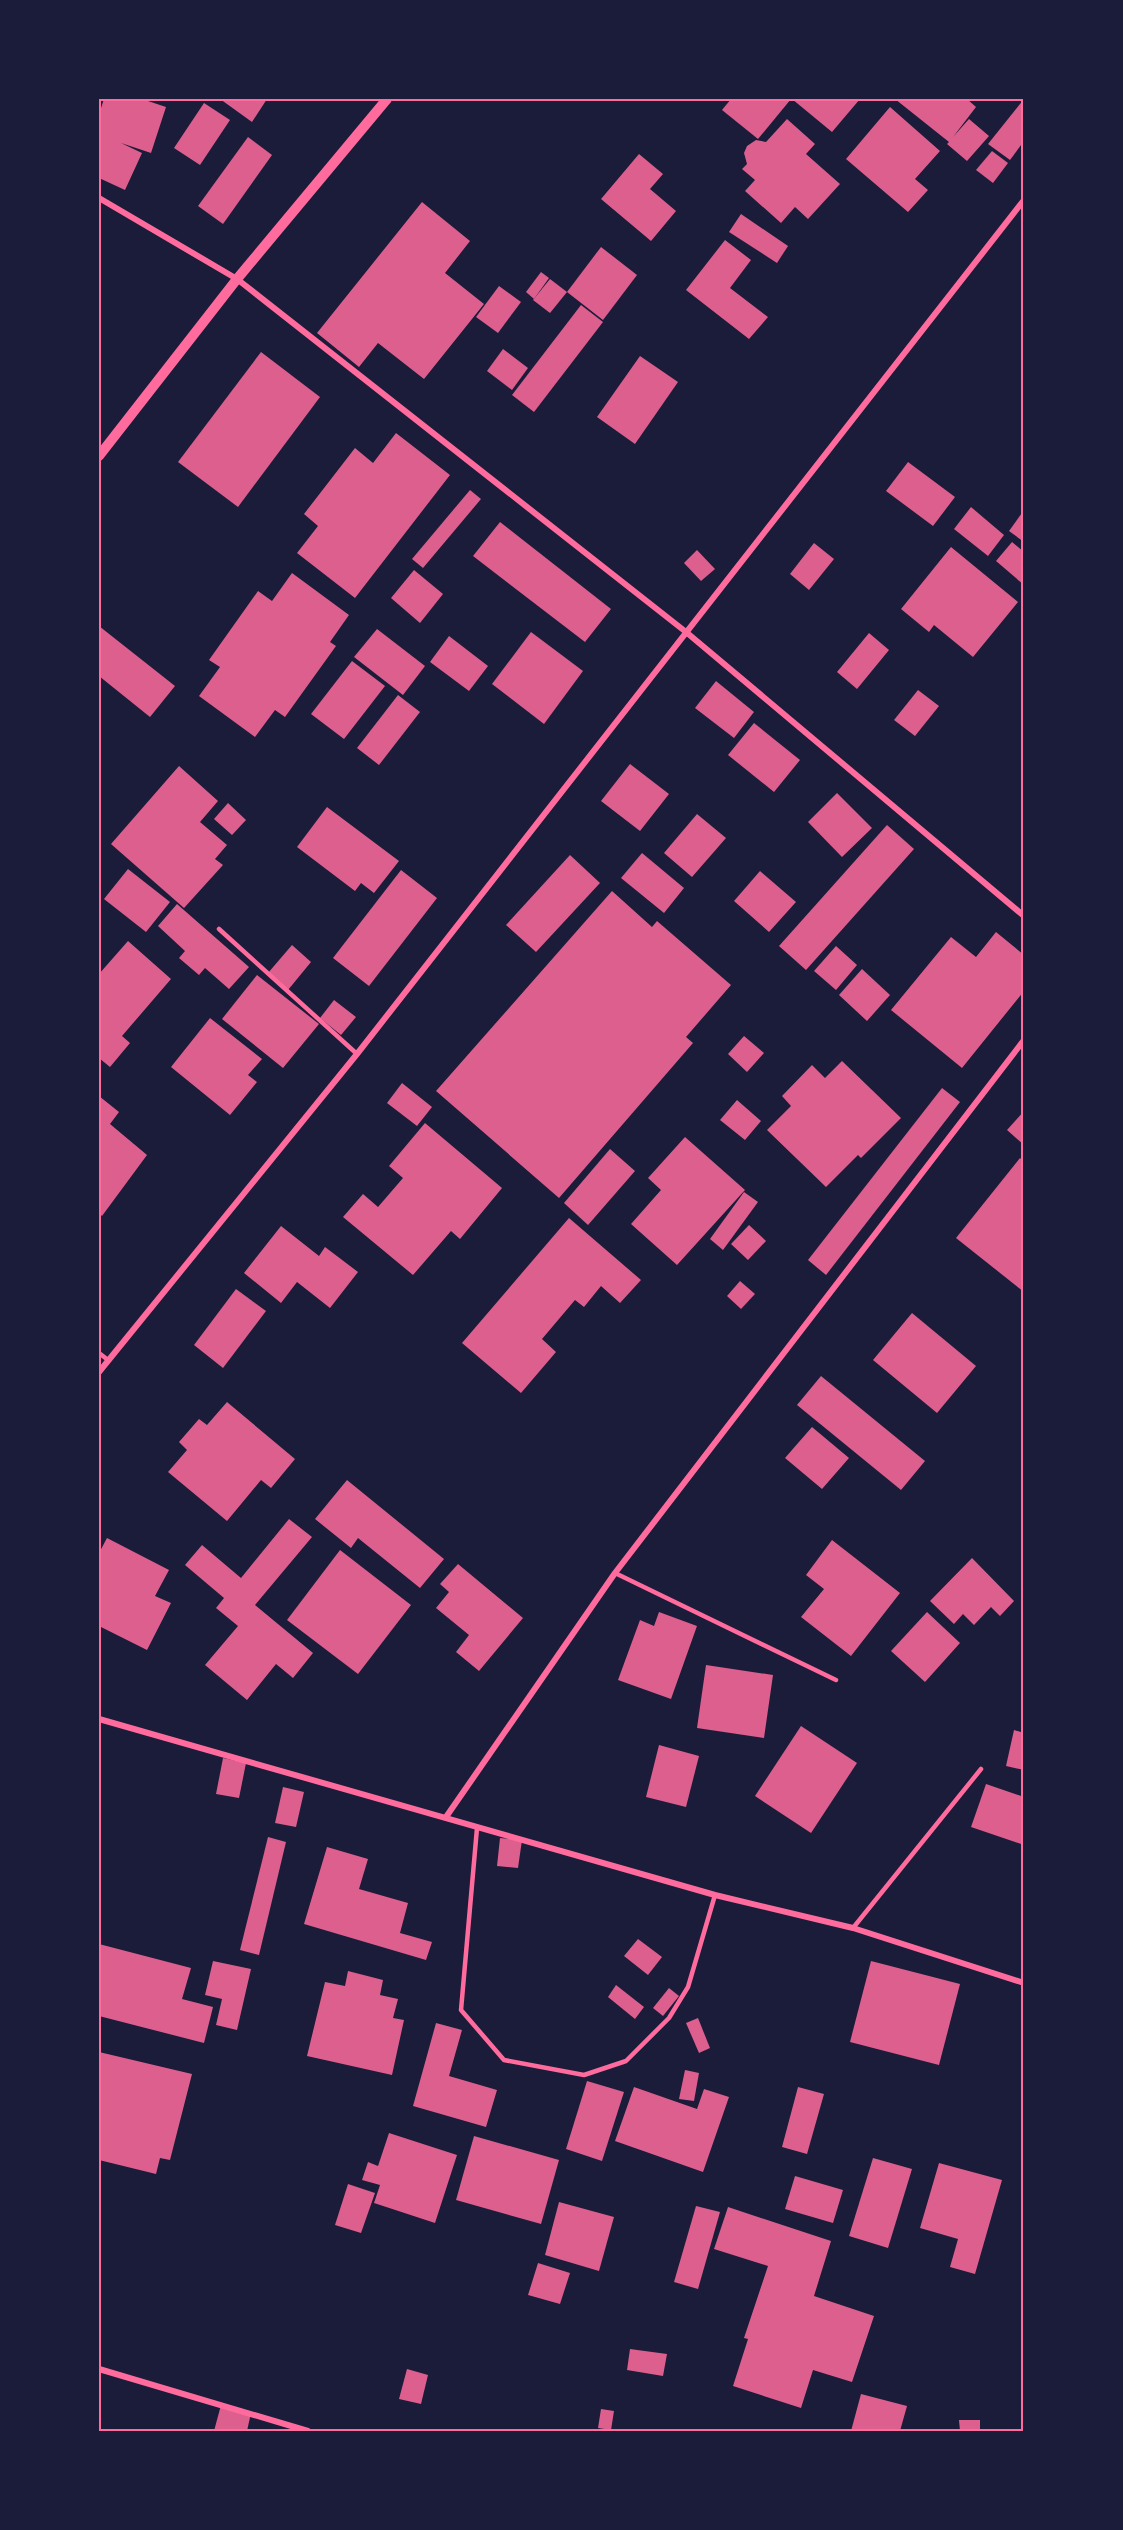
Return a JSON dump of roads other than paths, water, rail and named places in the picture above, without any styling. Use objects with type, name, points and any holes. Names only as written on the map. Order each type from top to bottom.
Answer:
[{"type":"street","points":[[99,456],[237,279],[387,99]]},
{"type":"street","points":[[99,198],[237,279],[686,632],[1024,916]]},
{"type":"street","points":[[99,1372],[357,1054],[1024,200]]},
{"type":"street","points":[[446,1817],[615,1573],[1024,1040]]},
{"type":"street","points":[[99,1719],[715,1895],[853,1929],[1024,1983]]},
{"type":"street","points":[[99,2369],[308,2431]]},
{"type":"lane","points":[[219,929],[357,1054]]},
{"type":"lane","points":[[99,1353],[108,1360]]},
{"type":"lane","points":[[615,1573],[836,1680]]},
{"type":"lane","points":[[853,1929],[981,1769]]},
{"type":"lane","points":[[477,1828],[461,2010],[504,2060],[584,2075],[626,2061],[669,2018],[688,1987],[715,1895]]}]
